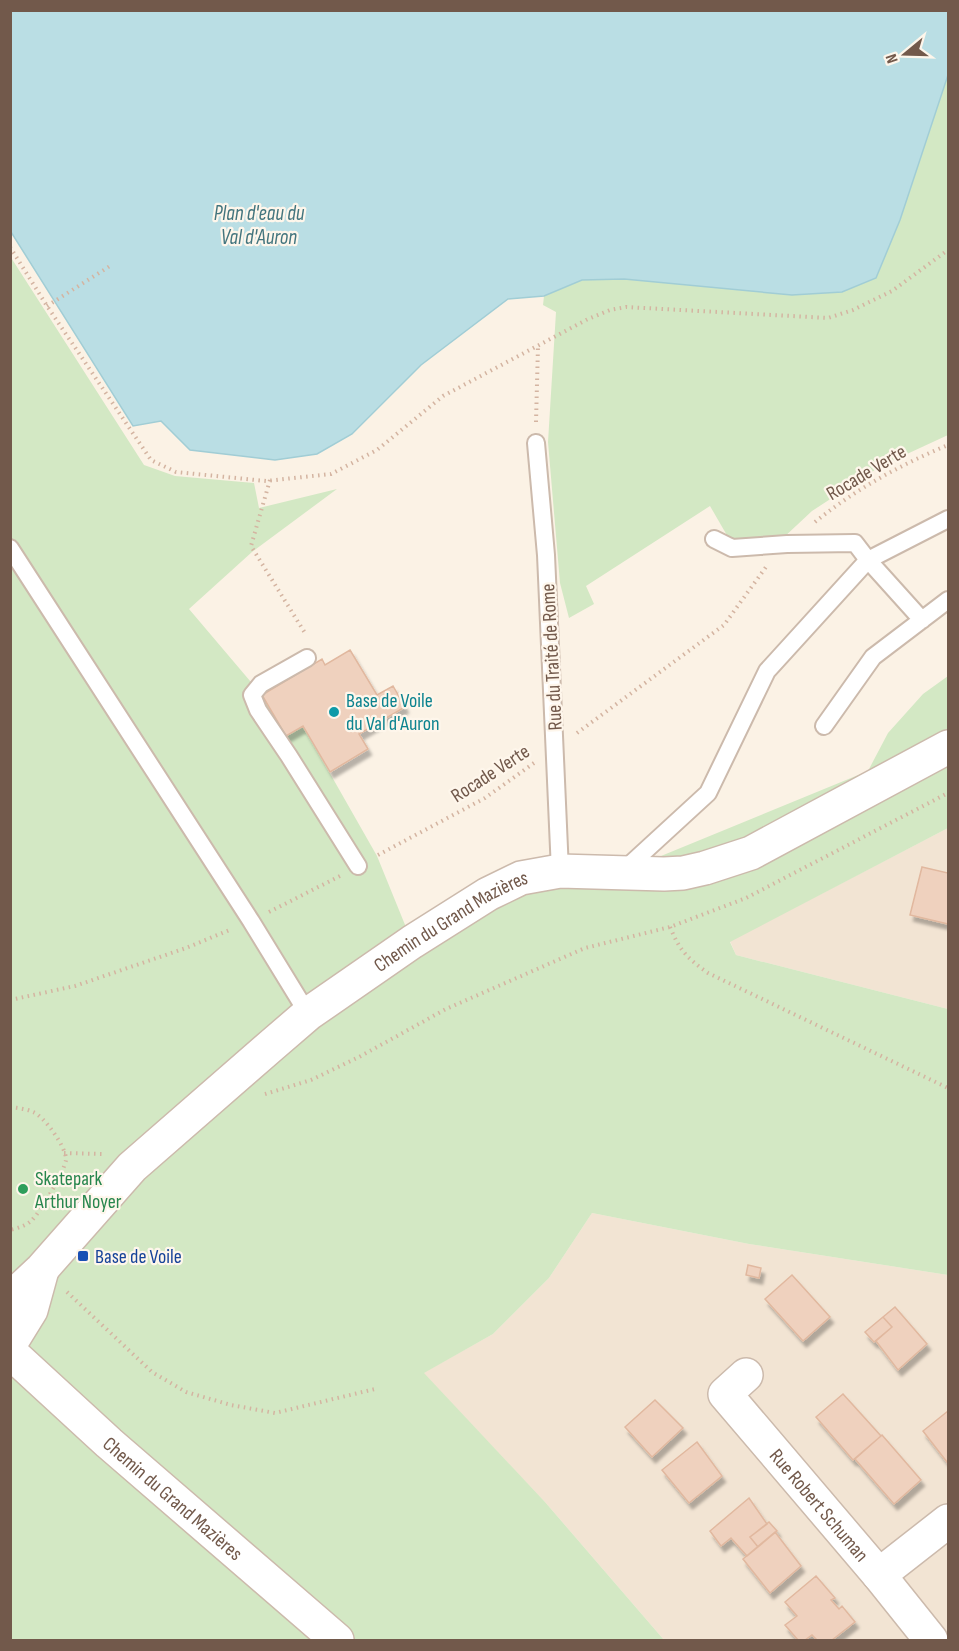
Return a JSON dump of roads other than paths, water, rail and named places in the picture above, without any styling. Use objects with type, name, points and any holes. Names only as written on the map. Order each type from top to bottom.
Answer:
[{"type":"street","name":"Chemin du Grand Mazières","points":[[10,1299],[42,1269],[132,1167],[308,1014],[412,942],[488,894],[521,878],[560,871],[683,873],[705,868],[751,853],[948,747]]},
{"type":"street","name":"Chemin du Grand Mazières","points":[[10,1344],[31,1310],[42,1269]]},
{"type":"street","name":"Chemin du Grand Mazières","points":[[10,1352],[109,1443],[337,1641]]},
{"type":"street","name":"Rue Robert Schuman","points":[[746,1375],[725,1394],[879,1575],[931,1641]]},
{"type":"street","points":[[879,1575],[948,1521]]},
{"type":"lane","name":"Rue du Traité de Rome","points":[[536,443],[546,555],[560,871]]},
{"type":"lane","points":[[622,872],[708,793],[767,671],[868,560],[948,519]]},
{"type":"lane","points":[[714,539],[732,548],[855,543],[922,620]]},
{"type":"lane","points":[[10,548],[251,921],[308,1014]]},
{"type":"lane","points":[[824,726],[873,657],[948,600]]},
{"type":"lane","points":[[307,658],[261,684],[252,695],[258,710],[358,866]]},
{"type":"water","name":"Plan d'eau du Val d'Auron","points":[[11,10],[948,11],[948,75],[900,220],[876,278],[842,292],[792,295],[624,279],[582,280],[544,296],[508,299],[421,365],[352,434],[317,454],[275,460],[190,450],[161,421],[133,426],[11,232]]},
{"type":"place","name":"Base de Voile du Val d'Auron","points":[[334,712]]},
{"type":"place","name":"Skatepark Arthur Noyer","points":[[23,1189]]},
{"type":"place","name":"Base de Voile","points":[[83,1256]]}]
